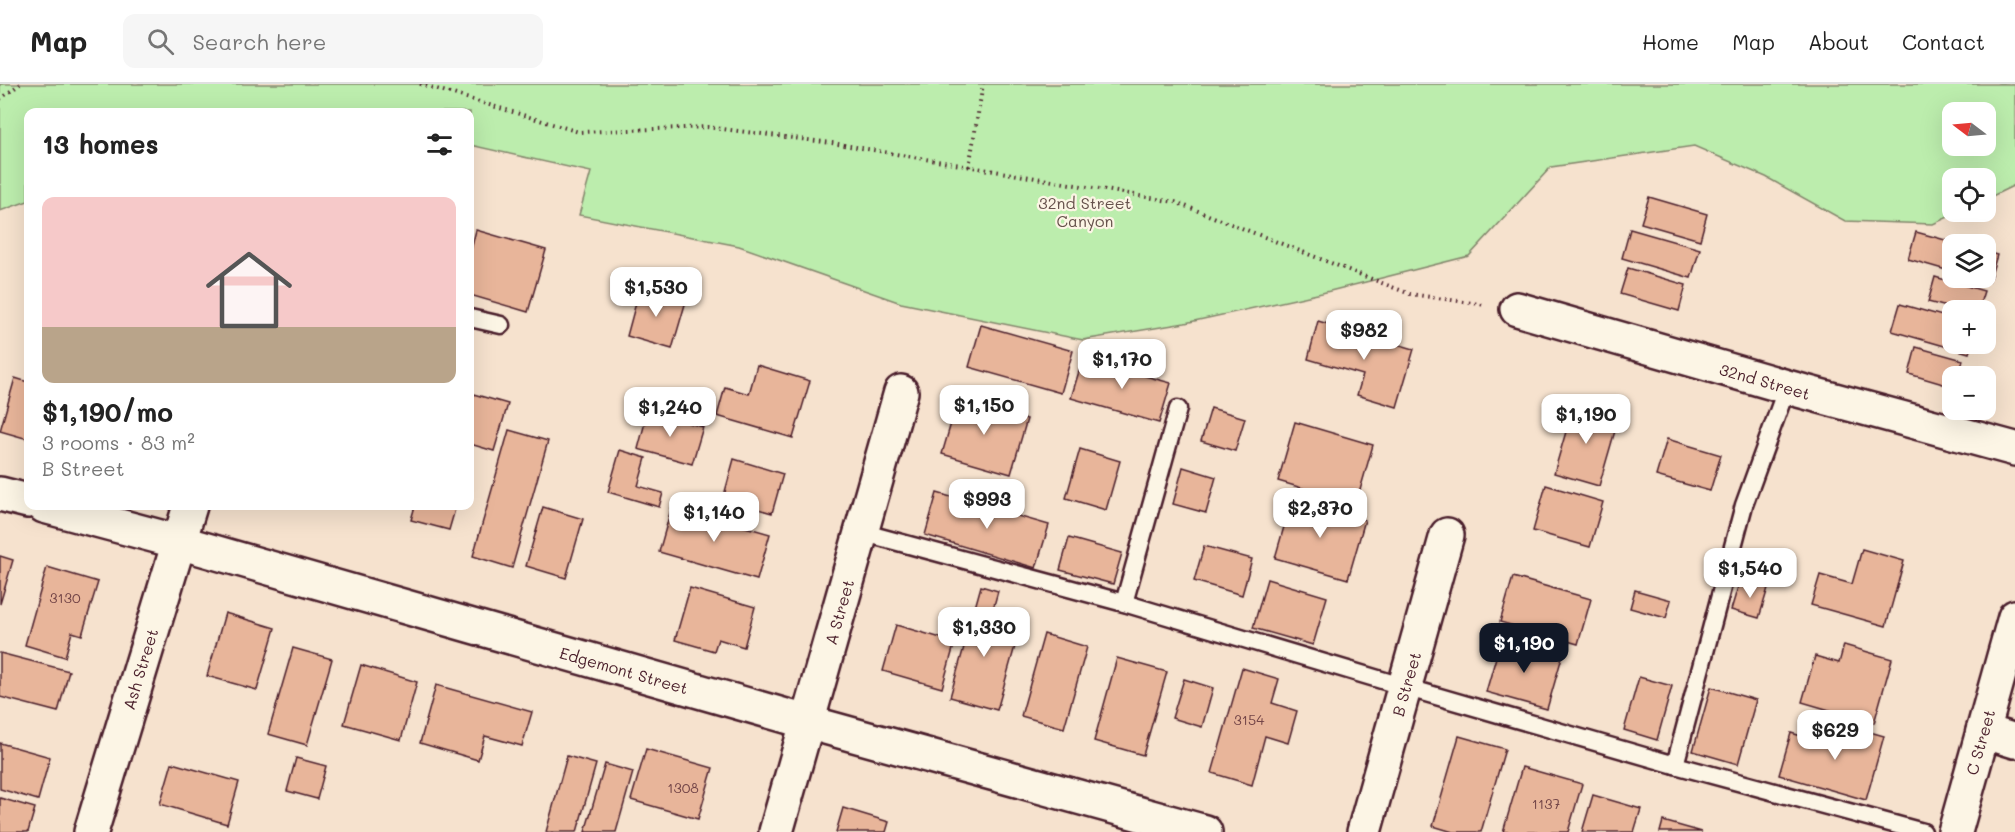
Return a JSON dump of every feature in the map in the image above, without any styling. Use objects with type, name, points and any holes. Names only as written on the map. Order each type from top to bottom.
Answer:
[{"type":"street","name":"32nd Street","points":[[1517,309],[1787,387],[2015,449]]},
{"type":"street","name":"A Street","points":[[776,832],[902,392]]},
{"type":"street","points":[[0,494],[24,500]]},
{"type":"street","name":"Edgemont Street","points":[[59,510],[1205,832]]},
{"type":"street","name":"Ash Street","points":[[91,832],[189,510]]},
{"type":"street","name":"B Street","points":[[1364,832],[1447,535]]},
{"type":"street","name":"C Street","points":[[1955,832],[2015,617]]},
{"type":"street","points":[[1983,731],[2015,741]]},
{"type":"lane","points":[[474,319],[501,325]]},
{"type":"lane","points":[[1675,765],[1744,505],[1787,387]]},
{"type":"lane","points":[[1124,603],[1178,409]]},
{"type":"lane","points":[[861,532],[1124,603],[1675,765],[1923,832]]},
{"type":"path","points":[[0,99],[20,84]]},
{"type":"path","points":[[420,84],[579,132],[707,127],[832,143],[1175,202],[1410,294],[1517,309]]},
{"type":"path","points":[[969,167],[983,84]]},
{"type":"green space","name":"32nd Street Canyon","points":[[0,84],[2015,84],[2015,185],[1996,194],[1996,168],[1942,168],[1942,220],[1933,224],[1845,221],[1766,177],[1694,146],[1551,167],[1469,256],[1322,293],[1185,323],[1083,340],[901,303],[739,246],[579,215],[591,172],[474,146],[474,108],[24,108],[24,202],[0,211]]},
{"type":"building","points":[[1649,197],[1707,214],[1700,240],[1641,223]]},
{"type":"building","points":[[1630,229],[1700,249],[1691,278],[1622,258]]},
{"type":"building","points":[[476,230],[546,250],[528,312],[474,296]]},
{"type":"building","points":[[1916,232],[1942,239],[1942,269],[1908,259]]},
{"type":"building","points":[[1628,268],[1686,285],[1679,311],[1620,294]]},
{"type":"building","points":[[1935,277],[1942,279],[1942,288],[1974,288],[1984,291],[1981,300],[1942,300],[1942,306],[1928,302]]},
{"type":"building","points":[[640,288],[686,301],[672,349],[627,336]]},
{"type":"building","points":[[1900,304],[1942,316],[1942,345],[1892,331]]},
{"type":"building","points":[[1318,321],[1414,349],[1397,407],[1357,395],[1363,375],[1308,359]]},
{"type":"building","points":[[981,325],[1073,351],[1061,393],[969,367]]},
{"type":"building","points":[[1916,347],[1963,360],[1962,366],[1942,366],[1942,384],[1909,374]]},
{"type":"building","points":[[1083,358],[1128,371],[1130,361],[1148,366],[1145,376],[1171,383],[1159,423],[1071,398]]},
{"type":"building","points":[[757,365],[810,381],[793,438],[717,416],[725,387],[749,394]]},
{"type":"building","points":[[15,378],[24,381],[24,438],[0,431]]},
{"type":"building","points":[[474,394],[508,404],[494,451],[474,445]]},
{"type":"building","points":[[958,399],[1027,419],[1011,474],[942,454]]},
{"type":"building","points":[[1574,404],[1619,417],[1599,486],[1554,473]]},
{"type":"building","points":[[1211,408],[1245,418],[1235,451],[1201,441]]},
{"type":"building","points":[[648,411],[703,427],[692,464],[638,449]]},
{"type":"building","points":[[1295,422],[1373,445],[1356,504],[1278,481]]},
{"type":"building","points":[[509,430],[548,441],[512,568],[473,556]]},
{"type":"building","points":[[1667,439],[1721,455],[1710,491],[1656,476]]},
{"type":"building","points":[[1080,449],[1120,461],[1106,510],[1066,498]]},
{"type":"building","points":[[620,450],[646,458],[638,486],[663,493],[659,507],[608,492]]},
{"type":"building","points":[[734,459],[783,474],[772,513],[723,499]]},
{"type":"building","points":[[1183,467],[1216,477],[1206,513],[1173,504]]},
{"type":"building","points":[[1546,485],[1603,502],[1590,547],[1533,531]]},
{"type":"building","points":[[937,493],[1049,525],[1036,568],[925,535]]},
{"type":"building","points":[[1292,499],[1365,520],[1348,579],[1275,558]]},
{"type":"building","points":[[672,506],[770,534],[757,580],[659,552]]},
{"type":"building","points":[[543,507],[583,519],[566,578],[526,566]]},
{"type":"building","points":[[414,510],[455,510],[449,530],[411,520]]},
{"type":"building","points":[[1069,538],[1122,553],[1113,584],[1060,570]]},
{"type":"building","points":[[1204,546],[1252,559],[1242,595],[1194,581]]},
{"type":"building","points":[[1862,549],[1904,561],[1886,626],[1811,605],[1820,575],[1852,584]]},
{"type":"building","points":[[0,556],[13,560],[0,604]]},
{"type":"building","points":[[47,567],[98,582],[82,635],[72,632],[65,657],[25,645]]},
{"type":"building","points":[[1513,577],[1591,599],[1578,644],[1500,622]]},
{"type":"building","points":[[1267,579],[1327,597],[1313,645],[1253,628]]},
{"type":"building","points":[[1740,580],[1768,588],[1759,618],[1731,610]]},
{"type":"building","points":[[981,586],[998,591],[987,631],[1017,639],[997,710],[950,697]]},
{"type":"building","points":[[690,588],[755,607],[744,647],[718,639],[714,651],[675,640]]},
{"type":"building","points":[[1635,590],[1671,600],[1666,618],[1630,608]]},
{"type":"building","points":[[225,613],[275,628],[257,690],[207,676]]},
{"type":"building","points":[[896,625],[955,642],[942,688],[883,671]]},
{"type":"building","points":[[1044,634],[1087,647],[1064,728],[1021,716]]},
{"type":"building","points":[[1501,640],[1562,657],[1547,709],[1486,692]]},
{"type":"building","points":[[1844,645],[1892,659],[1874,723],[1802,702],[1815,656],[1839,663]]},
{"type":"building","points":[[293,648],[332,659],[307,745],[268,734]]},
{"type":"building","points":[[0,653],[69,671],[58,712],[0,697]]},
{"type":"building","points":[[1117,658],[1167,672],[1143,755],[1094,741]]},
{"type":"building","points":[[361,665],[417,682],[401,740],[344,724]]},
{"type":"building","points":[[1242,668],[1279,679],[1272,703],[1297,711],[1288,743],[1265,736],[1252,785],[1212,773]]},
{"type":"building","points":[[1639,677],[1672,686],[1657,740],[1624,730]]},
{"type":"building","points":[[1184,679],[1213,688],[1202,727],[1172,718]]},
{"type":"building","points":[[436,685],[532,712],[522,746],[485,736],[478,760],[420,743]]},
{"type":"building","points":[[1711,687],[1756,700],[1738,764],[1693,751]]},
{"type":"building","points":[[1842,724],[1884,736],[1866,800],[1779,775],[1791,733],[1836,746]]},
{"type":"building","points":[[1459,736],[1505,749],[1481,832],[1453,832],[1433,826]]},
{"type":"building","points":[[0,743],[50,757],[38,800],[0,789]]},
{"type":"building","points":[[646,749],[713,768],[698,819],[631,800]]},
{"type":"building","points":[[567,756],[596,764],[577,832],[546,832]]},
{"type":"building","points":[[296,758],[326,766],[317,799],[287,791]]},
{"type":"building","points":[[172,763],[239,782],[227,824],[160,804]]},
{"type":"building","points":[[605,764],[633,772],[616,832],[585,832]]},
{"type":"building","points":[[1522,767],[1582,784],[1568,832],[1503,832]]},
{"type":"building","points":[[1593,795],[1641,809],[1634,832],[1582,832]]},
{"type":"building","points":[[0,798],[35,808],[28,832],[0,832]]},
{"type":"building","points":[[843,808],[889,822],[886,832],[836,832]]},
{"type":"building","points":[[1663,821],[1702,832],[1660,832]]}]
